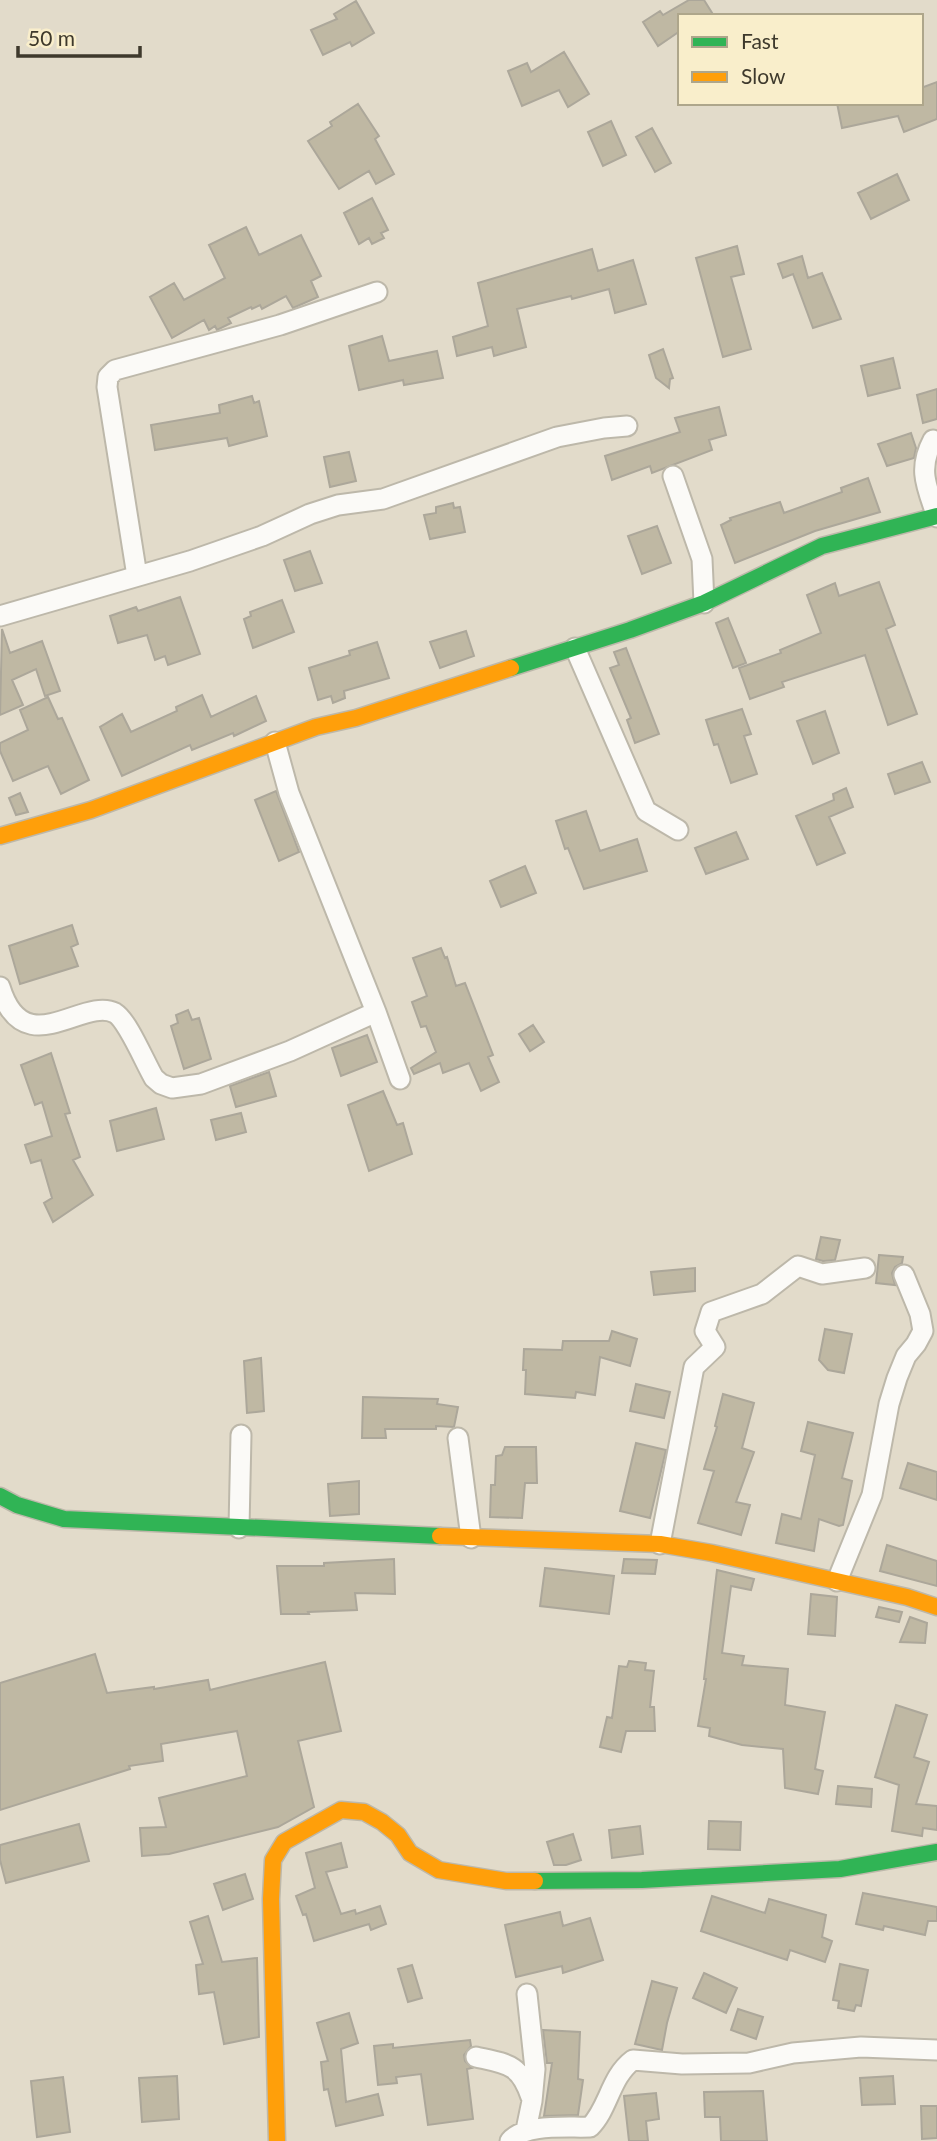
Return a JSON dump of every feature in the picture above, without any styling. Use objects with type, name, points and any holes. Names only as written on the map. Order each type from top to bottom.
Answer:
[{"type":"street","points":[[137,576],[107,387],[108,377],[115,370],[280,325],[377,292]]},
{"type":"street","points":[[0,617],[262,536],[310,514],[338,505],[383,499],[557,437],[627,426]]},
{"type":"street","points":[[0,836],[91,810],[316,727],[356,718],[575,648],[704,603],[822,546],[937,517],[923,467],[933,440]]},
{"type":"street","points":[[673,476],[702,559],[704,603]]},
{"type":"street","points":[[575,648],[646,811],[678,830]]},
{"type":"street","points":[[275,742],[289,793],[400,1079]]},
{"type":"street","points":[[0,987],[14,1014],[25,1021],[40,1025],[52,1025],[101,1010],[112,1012],[129,1029],[154,1078],[172,1088],[201,1084],[277,1056],[376,1012]]},
{"type":"street","points":[[660,1544],[694,1367],[715,1347],[705,1331],[711,1312],[762,1294],[798,1266],[822,1274],[865,1268]]},
{"type":"street","points":[[837,1581],[872,1494],[889,1404],[897,1378],[906,1356],[923,1331],[920,1314],[904,1275]]},
{"type":"street","points":[[239,1528],[241,1435]]},
{"type":"street","points":[[458,1438],[471,1538]]},
{"type":"street","points":[[0,1496],[17,1505],[64,1519],[660,1544],[837,1581],[907,1597],[937,1607]]},
{"type":"street","points":[[277,2141],[271,1899],[273,1860],[284,1842],[341,1810],[364,1812],[382,1822],[398,1835],[410,1853],[439,1870],[506,1881],[642,1880],[840,1869],[937,1852]]},
{"type":"street","points":[[527,1994],[535,2069],[532,2101],[518,2135],[590,2127],[600,2117],[608,2095],[625,2067],[633,2060],[682,2064],[749,2063],[793,2053],[861,2047],[937,2050]]},
{"type":"street","points":[[476,2057],[507,2064],[525,2077],[532,2101]]},
{"type":"building","points":[[689,0],[704,0],[713,14],[678,14],[678,32],[658,46],[643,22],[660,11],[663,15]]},
{"type":"building","points":[[356,1],[374,33],[352,46],[350,42],[323,55],[311,30],[337,19],[334,14]]},
{"type":"building","points":[[564,52],[589,94],[568,107],[559,90],[522,106],[508,71],[527,63],[531,72]]},
{"type":"building","points":[[937,82],[937,119],[904,132],[898,116],[842,128],[837,105],[923,105],[923,87]]},
{"type":"building","points":[[358,104],[379,136],[375,139],[394,174],[376,184],[369,171],[339,189],[308,141],[332,126],[330,122]]},
{"type":"building","points":[[611,121],[626,155],[603,166],[588,132]]},
{"type":"building","points":[[652,128],[671,163],[655,172],[636,137]]},
{"type":"building","points":[[897,174],[909,200],[871,219],[858,193]]},
{"type":"building","points":[[372,198],[388,230],[381,233],[384,238],[372,244],[369,238],[359,244],[344,213]]},
{"type":"building","points":[[246,227],[259,255],[301,235],[321,276],[311,281],[318,297],[293,308],[286,296],[262,309],[260,305],[252,309],[251,307],[228,318],[231,323],[217,330],[215,326],[209,330],[204,320],[172,338],[150,297],[174,283],[184,300],[225,278],[209,245]]},
{"type":"building","points":[[737,246],[744,274],[731,277],[751,349],[723,357],[696,258]]},
{"type":"building","points":[[592,249],[598,271],[633,260],[646,304],[615,313],[609,289],[517,309],[526,347],[494,356],[492,347],[457,356],[453,337],[488,326],[478,283]]},
{"type":"building","points":[[802,256],[808,278],[822,273],[841,319],[813,328],[793,274],[783,278],[778,264]]},
{"type":"building","points":[[382,336],[389,361],[437,351],[443,378],[404,385],[403,380],[359,390],[349,346]]},
{"type":"building","points":[[663,349],[673,378],[670,379],[669,388],[656,378],[649,355]]},
{"type":"building","points":[[893,358],[900,388],[868,396],[861,366]]},
{"type":"building","points":[[937,389],[937,419],[923,423],[917,395]]},
{"type":"building","points":[[252,396],[254,403],[259,401],[267,436],[229,446],[227,438],[155,450],[151,425],[220,413],[219,405]]},
{"type":"building","points":[[719,407],[726,435],[709,440],[712,450],[652,473],[650,466],[612,480],[605,456],[680,432],[675,418]]},
{"type":"building","points":[[911,433],[916,448],[914,458],[887,466],[878,444]]},
{"type":"building","points":[[349,452],[356,481],[330,487],[324,457]]},
{"type":"building","points":[[868,478],[880,512],[815,531],[735,563],[721,525],[731,520],[730,518],[780,502],[784,513],[842,492],[841,488]]},
{"type":"building","points":[[453,503],[454,508],[460,507],[465,532],[430,539],[424,515],[436,513],[436,507]]},
{"type":"building","points":[[657,526],[671,563],[642,574],[628,536]]},
{"type":"building","points":[[310,551],[322,583],[295,591],[284,560]]},
{"type":"building","points":[[879,582],[895,625],[886,629],[917,714],[888,725],[865,655],[782,682],[784,687],[750,699],[739,668],[781,653],[780,650],[821,633],[807,595],[835,583],[839,596]]},
{"type":"building","points":[[180,597],[200,654],[168,665],[165,656],[155,660],[147,635],[118,643],[110,616],[136,607],[138,611]]},
{"type":"building","points":[[282,600],[294,632],[253,648],[244,619],[251,616],[250,612]]},
{"type":"building","points":[[728,618],[746,663],[733,668],[716,623]]},
{"type":"building","points":[[2,629],[10,653],[42,641],[60,691],[45,696],[36,669],[12,680],[23,705],[0,715]]},
{"type":"building","points":[[466,631],[474,656],[440,668],[430,642]]},
{"type":"building","points":[[377,642],[389,678],[344,691],[345,698],[333,703],[331,696],[318,700],[309,668],[350,655],[349,651]]},
{"type":"building","points":[[626,648],[659,734],[635,743],[627,720],[631,718],[610,668],[619,665],[614,652]]},
{"type":"building","points":[[202,695],[211,717],[256,696],[266,721],[234,736],[233,733],[192,750],[190,745],[122,776],[100,727],[122,714],[131,732],[177,711],[176,707]]},
{"type":"building","points":[[48,697],[58,719],[62,718],[89,780],[61,794],[48,766],[13,781],[0,751],[0,743],[28,730],[20,710]]},
{"type":"building","points":[[742,709],[751,734],[744,736],[757,774],[731,783],[718,744],[714,745],[706,720]]},
{"type":"building","points":[[825,711],[839,753],[813,764],[797,721]]},
{"type":"building","points":[[922,762],[930,782],[895,794],[888,774]]},
{"type":"building","points":[[846,788],[853,807],[829,817],[845,853],[817,865],[796,816],[834,800],[833,794]]},
{"type":"building","points":[[276,791],[299,852],[279,861],[255,800]]},
{"type":"building","points":[[20,793],[28,812],[16,815],[9,798]]},
{"type":"building","points":[[586,811],[600,851],[637,839],[647,871],[584,889],[568,848],[565,849],[556,821]]},
{"type":"building","points":[[736,832],[748,859],[706,874],[695,848]]},
{"type":"building","points":[[525,866],[536,893],[501,907],[490,881]]},
{"type":"building","points":[[72,925],[78,944],[71,947],[78,966],[20,984],[9,946]]},
{"type":"building","points":[[441,948],[445,958],[447,957],[456,986],[465,983],[493,1055],[488,1057],[499,1082],[481,1091],[469,1063],[443,1073],[440,1063],[414,1074],[411,1068],[436,1052],[426,1026],[421,1027],[412,1002],[427,996],[413,958]]},
{"type":"building","points":[[188,1010],[192,1020],[199,1018],[211,1059],[184,1069],[171,1026],[178,1023],[176,1015]]},
{"type":"building","points":[[533,1025],[544,1042],[530,1051],[519,1034]]},
{"type":"building","points":[[367,1035],[377,1062],[341,1076],[332,1048]]},
{"type":"building","points":[[51,1053],[70,1113],[65,1114],[80,1157],[73,1160],[93,1195],[53,1222],[44,1203],[52,1198],[41,1160],[31,1163],[25,1145],[52,1136],[42,1102],[35,1105],[21,1065]]},
{"type":"building","points":[[269,1072],[276,1096],[236,1107],[230,1086]]},
{"type":"building","points":[[383,1091],[397,1125],[403,1123],[412,1154],[369,1171],[348,1105]]},
{"type":"building","points":[[156,1108],[164,1139],[117,1151],[110,1121]]},
{"type":"building","points":[[241,1113],[246,1132],[216,1140],[211,1120]]},
{"type":"building","points":[[821,1237],[840,1240],[835,1260],[816,1259]]},
{"type":"building","points":[[879,1255],[903,1257],[902,1263],[895,1267],[892,1273],[895,1285],[876,1283]]},
{"type":"building","points":[[695,1268],[695,1291],[654,1295],[651,1272]]},
{"type":"building","points":[[825,1329],[852,1334],[844,1373],[828,1370],[819,1360]]},
{"type":"building","points":[[612,1331],[637,1339],[630,1366],[600,1357],[595,1395],[576,1392],[575,1398],[525,1394],[524,1349],[562,1350],[563,1341],[609,1341]]},
{"type":"building","points":[[261,1358],[264,1411],[247,1413],[244,1361]]},
{"type":"building","points":[[636,1384],[670,1392],[664,1418],[630,1411]]},
{"type":"building","points":[[723,1394],[754,1403],[742,1448],[754,1452],[736,1502],[750,1505],[741,1535],[698,1523],[714,1471],[704,1469],[717,1427],[715,1426]]},
{"type":"building","points":[[363,1397],[438,1399],[437,1404],[458,1407],[454,1427],[385,1429],[386,1438],[362,1438]]},
{"type":"building","points":[[808,1422],[853,1433],[842,1478],[852,1481],[843,1525],[819,1519],[814,1551],[776,1543],[782,1514],[801,1519],[815,1455],[801,1451]]},
{"type":"building","points":[[636,1443],[666,1450],[650,1518],[620,1511]]},
{"type":"building","points":[[505,1447],[536,1447],[537,1483],[525,1483],[522,1518],[490,1517],[491,1485],[495,1485],[496,1456],[502,1455]]},
{"type":"building","points":[[908,1463],[937,1472],[937,1500],[900,1488]]},
{"type":"building","points":[[359,1481],[359,1514],[330,1516],[328,1484]]},
{"type":"building","points":[[887,1545],[937,1561],[937,1586],[880,1571]]},
{"type":"building","points":[[394,1559],[395,1594],[355,1593],[357,1610],[281,1614],[277,1566],[324,1566],[324,1563]]},
{"type":"building","points":[[624,1559],[657,1560],[655,1574],[622,1573]]},
{"type":"building","points":[[545,1568],[614,1576],[609,1614],[540,1606]]},
{"type":"building","points":[[717,1570],[754,1579],[751,1590],[731,1586],[722,1653],[744,1656],[742,1665],[788,1669],[785,1705],[825,1712],[815,1769],[823,1771],[818,1794],[785,1788],[783,1749],[742,1745],[709,1736],[710,1728],[698,1726],[706,1679]]},
{"type":"building","points":[[811,1594],[837,1597],[835,1636],[808,1634]]},
{"type":"building","points":[[879,1607],[902,1612],[899,1622],[876,1617]]},
{"type":"building","points":[[910,1617],[927,1623],[925,1643],[900,1642]]},
{"type":"building","points":[[95,1654],[107,1693],[208,1680],[210,1690],[325,1662],[341,1731],[298,1741],[314,1807],[278,1827],[169,1854],[142,1856],[140,1828],[166,1827],[159,1798],[247,1776],[237,1731],[161,1744],[163,1761],[129,1766],[130,1769],[0,1810],[0,1683]]},
{"type":"building","points":[[629,1661],[646,1663],[645,1670],[654,1671],[650,1707],[654,1707],[655,1731],[626,1731],[621,1752],[600,1747],[607,1717],[612,1718],[619,1666],[627,1667]]},
{"type":"building","points":[[896,1705],[927,1715],[914,1757],[929,1762],[916,1804],[937,1806],[937,1830],[923,1828],[922,1836],[892,1831],[899,1785],[875,1777]]},
{"type":"building","points":[[838,1786],[872,1789],[871,1807],[836,1804]]},
{"type":"building","points":[[709,1821],[741,1822],[740,1850],[708,1849]]},
{"type":"building","points":[[79,1824],[89,1861],[6,1883],[0,1860],[0,1845]]},
{"type":"building","points":[[640,1826],[643,1854],[612,1858],[609,1830]]},
{"type":"building","points":[[573,1834],[581,1860],[566,1865],[554,1865],[547,1842]]},
{"type":"building","points":[[341,1843],[347,1867],[326,1872],[341,1914],[355,1910],[356,1914],[380,1906],[386,1924],[371,1930],[369,1924],[314,1941],[306,1914],[303,1915],[296,1896],[315,1888],[306,1853]]},
{"type":"building","points":[[245,1874],[253,1899],[223,1910],[214,1884]]},
{"type":"building","points":[[863,1893],[937,1907],[937,1921],[928,1921],[925,1935],[884,1926],[883,1930],[856,1924]]},
{"type":"building","points":[[712,1896],[765,1913],[769,1899],[826,1915],[822,1937],[832,1941],[825,1962],[790,1950],[787,1960],[701,1931]]},
{"type":"building","points":[[560,1912],[563,1926],[590,1918],[603,1960],[563,1973],[562,1966],[516,1977],[505,1925]]},
{"type":"building","points":[[208,1916],[222,1962],[257,1958],[259,2037],[224,2044],[214,1992],[199,1994],[196,1965],[203,1964],[190,1922]]},
{"type":"building","points":[[840,1964],[868,1970],[861,2006],[856,2005],[854,2011],[838,2008],[839,2001],[833,2000]]},
{"type":"building","points":[[412,1965],[422,1998],[408,2002],[398,1969]]},
{"type":"building","points":[[704,1973],[737,1988],[726,2013],[693,1998]]},
{"type":"building","points":[[652,1981],[677,1988],[662,2050],[635,2044]]},
{"type":"building","points":[[738,2009],[763,2017],[756,2039],[731,2030]]},
{"type":"building","points":[[349,2013],[358,2043],[341,2049],[346,2102],[378,2094],[383,2115],[336,2126],[328,2089],[324,2090],[321,2062],[328,2061],[317,2023]]},
{"type":"building","points":[[543,2030],[580,2032],[578,2079],[583,2080],[578,2115],[544,2116],[552,2063],[547,2063]]},
{"type":"building","points":[[470,2040],[471,2046],[464,2055],[465,2061],[472,2068],[467,2069],[473,2119],[428,2125],[421,2074],[396,2077],[397,2083],[378,2085],[374,2046],[393,2044],[393,2048]]},
{"type":"building","points":[[177,2076],[179,2119],[142,2122],[139,2078]]},
{"type":"building","points":[[893,2076],[895,2104],[862,2105],[860,2078]]},
{"type":"building","points":[[63,2077],[70,2132],[37,2137],[31,2081]]},
{"type":"building","points":[[763,2091],[767,2141],[721,2141],[720,2117],[705,2117],[704,2092]]},
{"type":"building","points":[[656,2093],[659,2119],[646,2121],[648,2141],[629,2141],[624,2096]]},
{"type":"building","points":[[921,2106],[937,2106],[937,2138],[922,2139]]},
{"type":"traffic: fast","points":[[511,668],[704,603],[822,546],[937,516]]},
{"type":"traffic: fast","points":[[0,1496],[17,1505],[64,1519],[440,1536]]},
{"type":"traffic: fast","points":[[535,1881],[642,1880],[840,1869],[937,1852]]},
{"type":"traffic: slow","points":[[0,836],[91,810],[316,727],[356,718],[511,668]]},
{"type":"traffic: slow","points":[[440,1536],[660,1544],[712,1553],[907,1597],[937,1607]]},
{"type":"traffic: slow","points":[[277,2141],[271,1899],[273,1860],[284,1842],[341,1810],[364,1812],[398,1835],[410,1853],[439,1870],[506,1881],[535,1881]]}]
